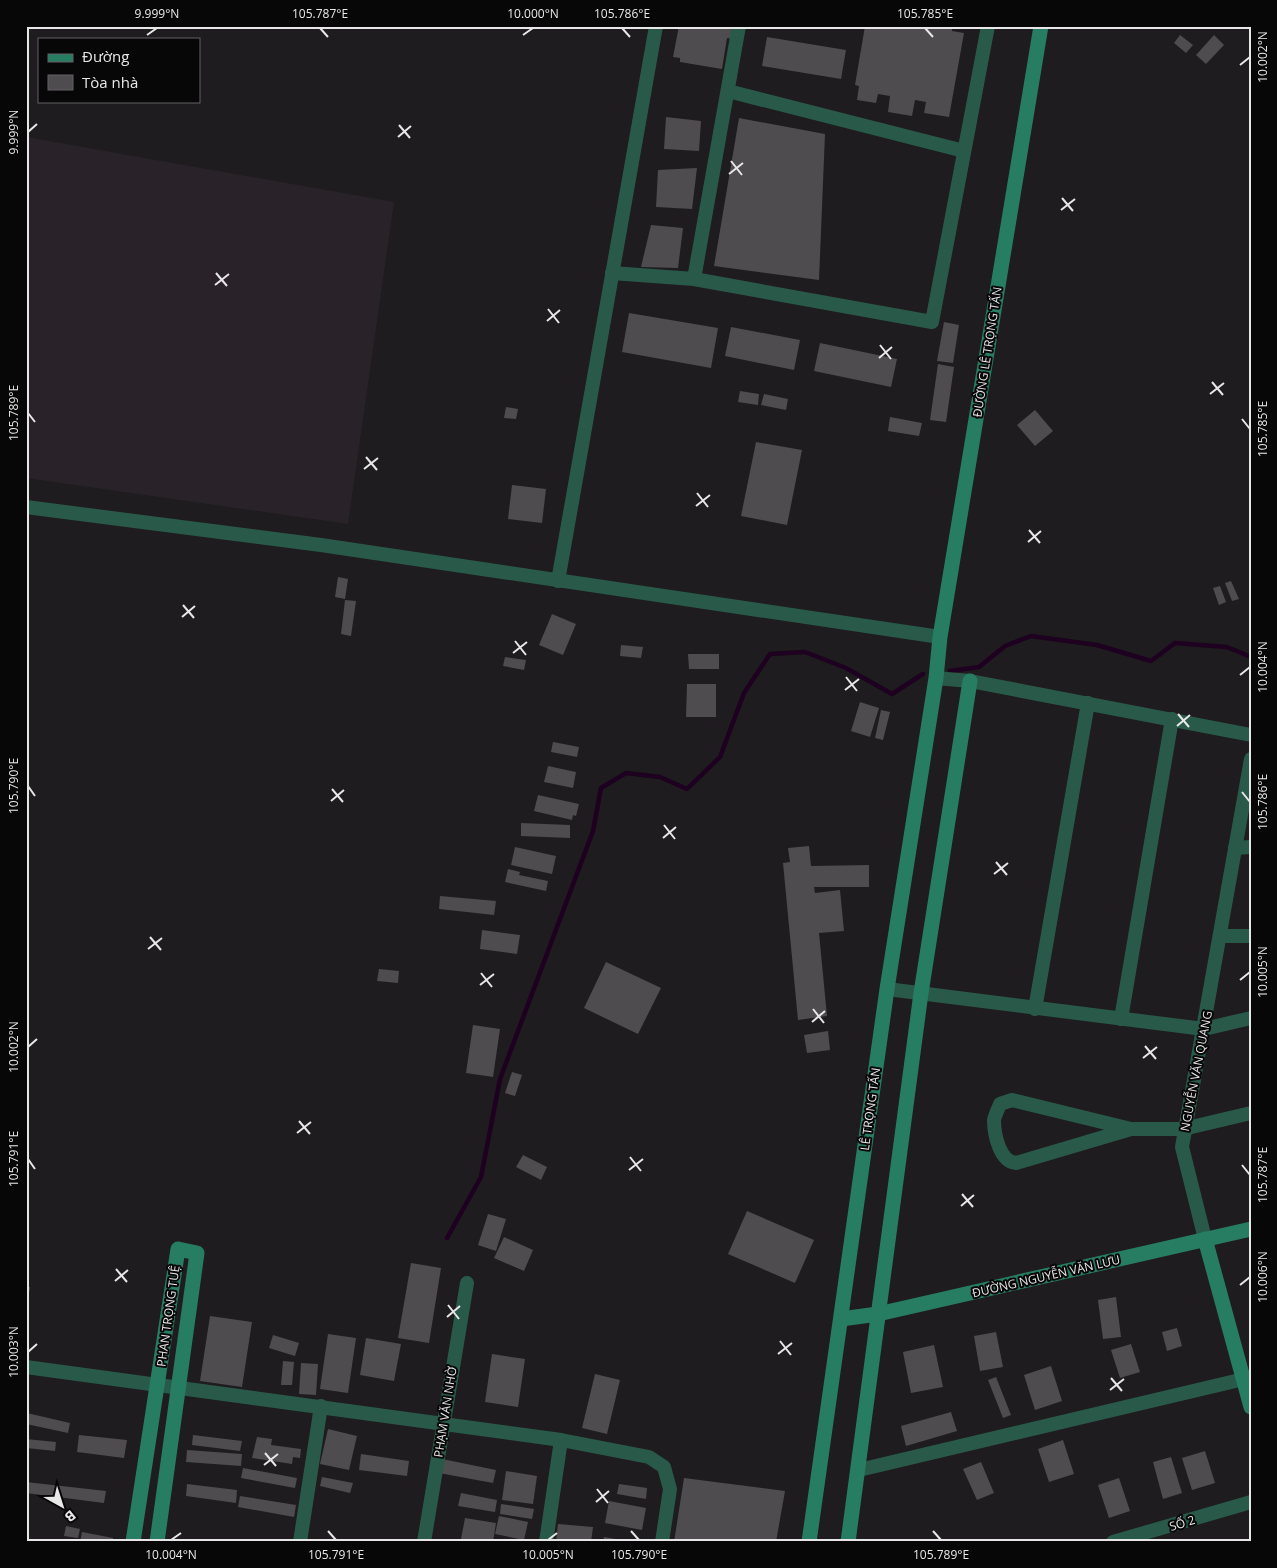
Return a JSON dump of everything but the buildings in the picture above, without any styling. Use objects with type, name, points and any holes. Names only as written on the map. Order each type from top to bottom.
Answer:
[{"type":"street","points":[[558,580],[656,26]]},
{"type":"street","points":[[694,279],[739,26]]},
{"type":"street","points":[[612,273],[694,279],[932,322],[988,26]]},
{"type":"street","name":"ĐƯỜNG LÊ TRỌNG TẤN","points":[[936,678],[940,637],[1041,26]]},
{"type":"street","points":[[728,91],[964,151]]},
{"type":"street","points":[[26,507],[321,545],[940,637]]},
{"type":"street","points":[[936,678],[970,681],[1172,718],[1251,735]]},
{"type":"street","name":"LÊ TRỌNG TẤN","points":[[809,1542],[887,989],[936,678]]},
{"type":"street","points":[[848,1542],[921,993],[970,681]]},
{"type":"street","points":[[1035,1009],[1088,703]]},
{"type":"street","points":[[1120,1019],[1172,718]]},
{"type":"street","name":"NGUYỄN VĂN QUANG","points":[[1251,759],[1204,1029],[1183,1129],[1182,1147],[1251,1407]]},
{"type":"street","points":[[1235,848],[1251,847]]},
{"type":"street","points":[[1220,936],[1251,936]]},
{"type":"street","points":[[887,989],[1204,1029],[1251,1018]]},
{"type":"street","points":[[1131,1130],[1012,1100],[1000,1104],[994,1118],[1002,1156],[1010,1163],[1016,1163],[1131,1130],[1183,1129],[1251,1113]]},
{"type":"street","name":"ĐƯỜNG NGUYỄN VĂN LƯU","points":[[841,1319],[878,1314],[1251,1229]]},
{"type":"street","name":"PHAN TRỌNG TUỆ","points":[[134,1542],[178,1250],[197,1253],[157,1542]]},
{"type":"street","name":"PHẠM VĂN NHỜ","points":[[424,1542],[467,1283]]},
{"type":"street","points":[[26,1367],[561,1440],[649,1457],[664,1467],[670,1489],[662,1542]]},
{"type":"street","points":[[859,1470],[1244,1379]]},
{"type":"street","points":[[300,1542],[321,1406]]},
{"type":"street","points":[[546,1542],[561,1440]]},
{"type":"street","name":"SỐ 2","points":[[1113,1542],[1144,1538],[1251,1502]]},
{"type":"shaded area","points":[[26,137],[394,202],[348,524],[26,478]]},
{"type":"waterway","points":[[950,671],[979,667],[1005,646],[1031,636],[1097,645],[1151,661],[1175,643],[1227,647],[1251,657]]},
{"type":"waterway","points":[[447,1238],[481,1177],[500,1079],[593,831],[601,788],[626,773],[660,777],[687,789],[720,757],[744,693],[770,654],[805,652],[846,668],[892,694],[923,674]]}]
